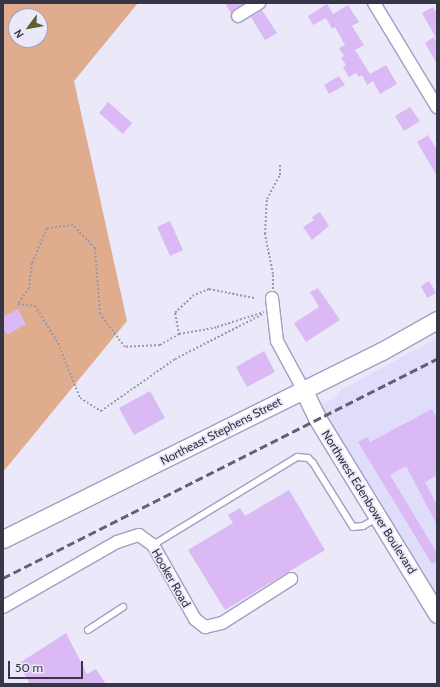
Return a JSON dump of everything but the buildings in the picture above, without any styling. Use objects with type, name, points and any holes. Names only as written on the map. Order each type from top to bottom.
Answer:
[{"type":"main road","name":"Northeast Stephens Street","points":[[3,539],[382,351],[437,320]]},
{"type":"main road","name":"Northwest Edenbower Boulevard","points":[[303,389],[317,418],[437,614]]},
{"type":"street","points":[[238,16],[259,3]]},
{"type":"street","points":[[374,3],[437,107]]},
{"type":"street","points":[[273,304],[278,341],[303,389]]},
{"type":"street","name":"Hooker Road","points":[[3,607],[117,542],[139,535],[153,545],[196,619],[205,627],[222,623],[291,579]]},
{"type":"lane","points":[[153,545],[297,457],[308,458],[313,463],[353,527],[363,526],[378,517]]},
{"type":"lane","points":[[88,630],[123,607]]},
{"type":"path","points":[[273,304],[273,274],[265,234],[268,199],[280,175],[280,163]]},
{"type":"path","points":[[73,225],[95,248],[100,314],[125,348],[160,345],[180,334],[217,327],[273,304],[175,359],[101,411],[80,398],[58,343],[35,306],[18,304],[29,288],[32,263],[47,228],[73,225]]},
{"type":"path","points":[[180,334],[175,314],[194,295],[209,289],[254,298]]},
{"type":"shaded area","points":[[3,3],[138,3],[74,81],[127,321],[3,472]]},
{"type":"shaded area","points":[[437,338],[437,610],[312,409],[334,399],[341,390]]},
{"type":"railway","points":[[3,578],[437,359]]}]
